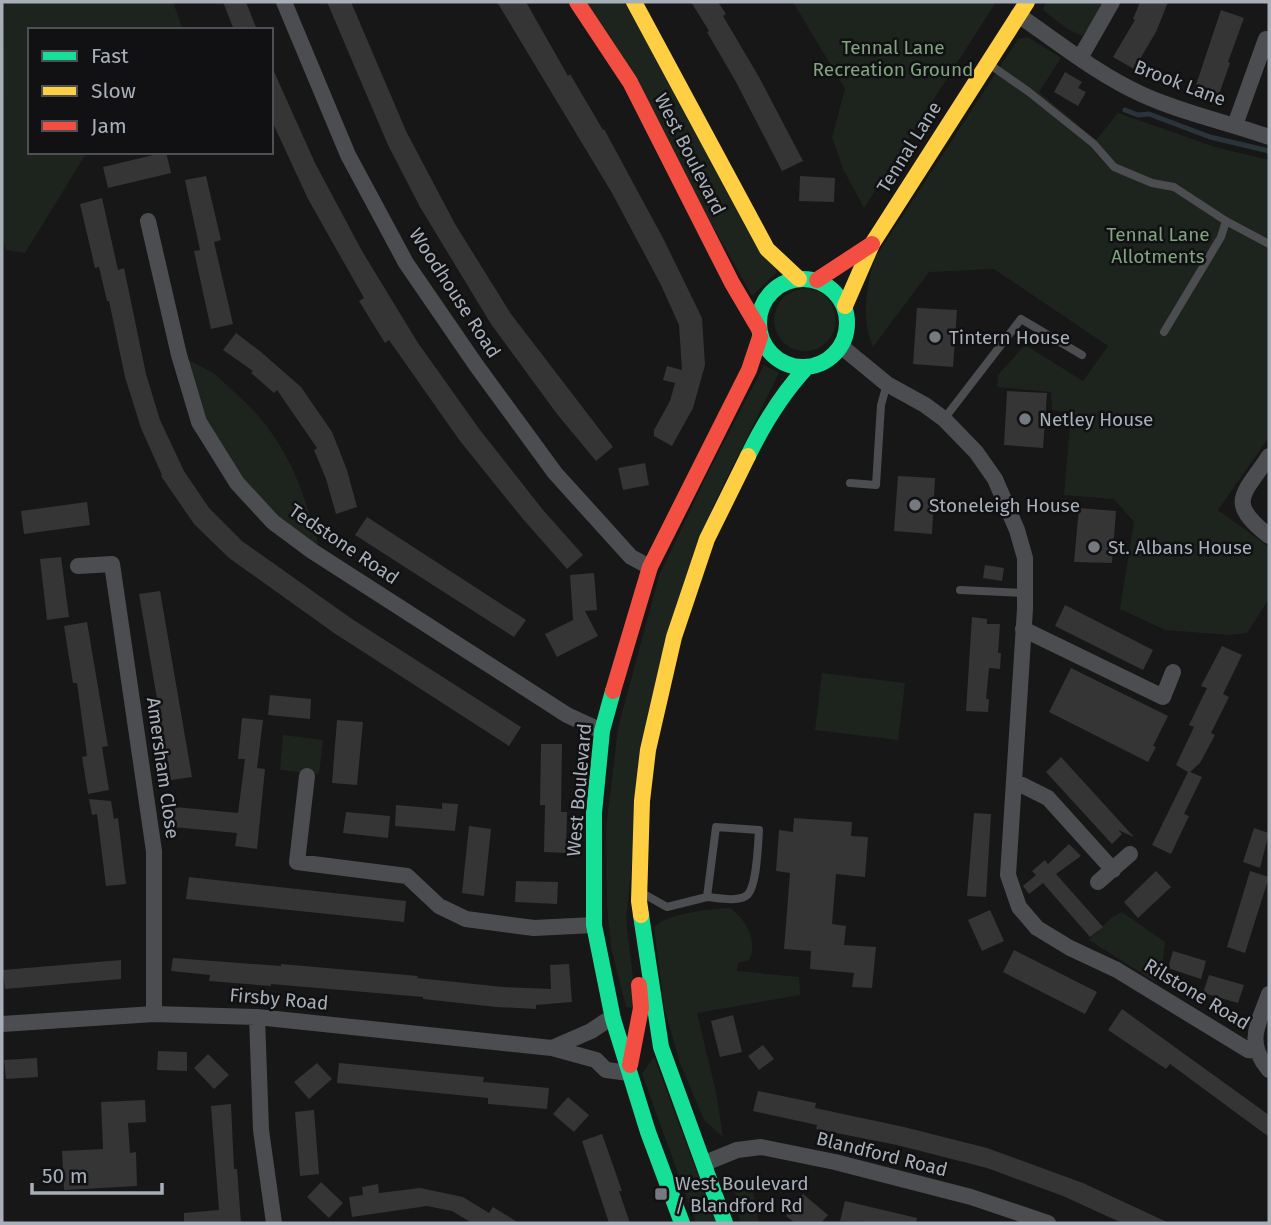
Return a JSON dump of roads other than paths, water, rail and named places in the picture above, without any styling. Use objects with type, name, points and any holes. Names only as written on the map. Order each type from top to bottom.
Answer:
[{"type":"main road","name":"West Boulevard","points":[[577,2],[630,82],[759,333],[748,370],[650,567],[627,638],[602,731],[594,813],[594,925],[613,1018],[629,1073],[681,1223]]},
{"type":"main road","name":"West Boulevard","points":[[634,2],[768,249],[799,279]]},
{"type":"main road","name":"Tennal Lane","points":[[845,306],[873,244],[1023,8]]},
{"type":"main road","name":"Tennal Lane","points":[[817,280],[873,244]]},
{"type":"main road","points":[[799,279],[817,280],[834,290],[845,306],[849,327],[842,347],[827,362],[806,368],[787,365],[770,354],[759,333],[762,306],[769,296],[776,287],[799,279]]},
{"type":"main road","points":[[629,1073],[641,1008],[635,941],[642,801],[649,750],[674,637],[707,539],[767,417],[787,388],[806,368]]},
{"type":"main road","points":[[639,897],[661,1047],[725,1223]]},
{"type":"main road","points":[[613,1018],[661,1047]]},
{"type":"street","name":"Woodhouse Road","points":[[284,2],[348,155],[406,263],[555,473],[631,557],[650,567]]},
{"type":"street","points":[[1080,58],[1112,2]]},
{"type":"street","name":"Brook Lane","points":[[1023,8],[1080,58],[1142,94],[1269,137]]},
{"type":"street","points":[[1236,125],[1266,39]]},
{"type":"street","name":"Tedstone Road","points":[[148,221],[179,355],[199,422],[237,483],[273,522],[312,551],[566,715],[602,731]]},
{"type":"street","name":"Rilstone Road","points":[[842,347],[887,384],[944,419],[975,452],[995,479],[1007,503],[1025,558],[1026,593],[1008,875],[1019,907],[1037,928],[1070,948],[1117,970],[1248,1049],[1256,1051]]},
{"type":"street","points":[[1269,456],[1244,493],[1242,504],[1244,513],[1252,523],[1269,536]]},
{"type":"street","name":"Amersham Close","points":[[78,566],[111,564],[154,851],[154,1014]]},
{"type":"street","points":[[1023,629],[1163,697],[1173,672]]},
{"type":"street","points":[[307,776],[297,862],[407,876],[439,906],[466,919],[534,928],[594,925]]},
{"type":"street","points":[[1014,781],[1048,798],[1114,870]]},
{"type":"street","points":[[1098,882],[1130,854]]},
{"type":"street","name":"Rilstone Road","points":[[1269,994],[1256,1031],[1256,1051],[1269,1070]]},
{"type":"street","name":"Firsby Road","points":[[2,1024],[154,1014],[257,1017],[552,1048],[596,1060],[606,1070],[629,1073]]},
{"type":"street","points":[[257,1017],[261,1130],[274,1223]]},
{"type":"street","name":"Firsby Road","points":[[552,1048],[613,1018]]},
{"type":"street","points":[[591,1031],[596,1060]]},
{"type":"street","name":"Blandford Road","points":[[705,1163],[737,1150],[761,1147],[835,1162],[971,1197],[1048,1223]]},
{"type":"lane","points":[[987,62],[1094,144],[1114,167],[1152,183],[1174,187],[1226,221],[1269,244]]},
{"type":"lane","points":[[1164,332],[1221,237],[1226,221]]},
{"type":"lane","points":[[944,419],[1021,319],[1082,355]]},
{"type":"lane","points":[[850,483],[876,485],[881,405],[887,384]]},
{"type":"lane","points":[[960,590],[1026,593]]},
{"type":"lane","points":[[639,897],[667,907],[707,897],[733,899],[747,895],[753,887],[759,830],[716,827],[707,897]]},
{"type":"waterway","points":[[1125,110],[1138,115],[1149,114],[1210,137],[1269,151]]},
{"type":"place","name":"Tintern House","points":[[935,337]]},
{"type":"place","name":"Netley House","points":[[1025,419]]},
{"type":"place","name":"Stoneleigh House","points":[[915,505]]},
{"type":"place","name":"St. Albans House","points":[[1094,547]]},
{"type":"place","name":"West Boulevard / Blandford Rd","points":[[661,1194]]},
{"type":"park label","name":"Tennal Lane Recreation Ground","points":[[893,58]]},
{"type":"park label","name":"Tennal Lane Allotments","points":[[1158,245]]}]
